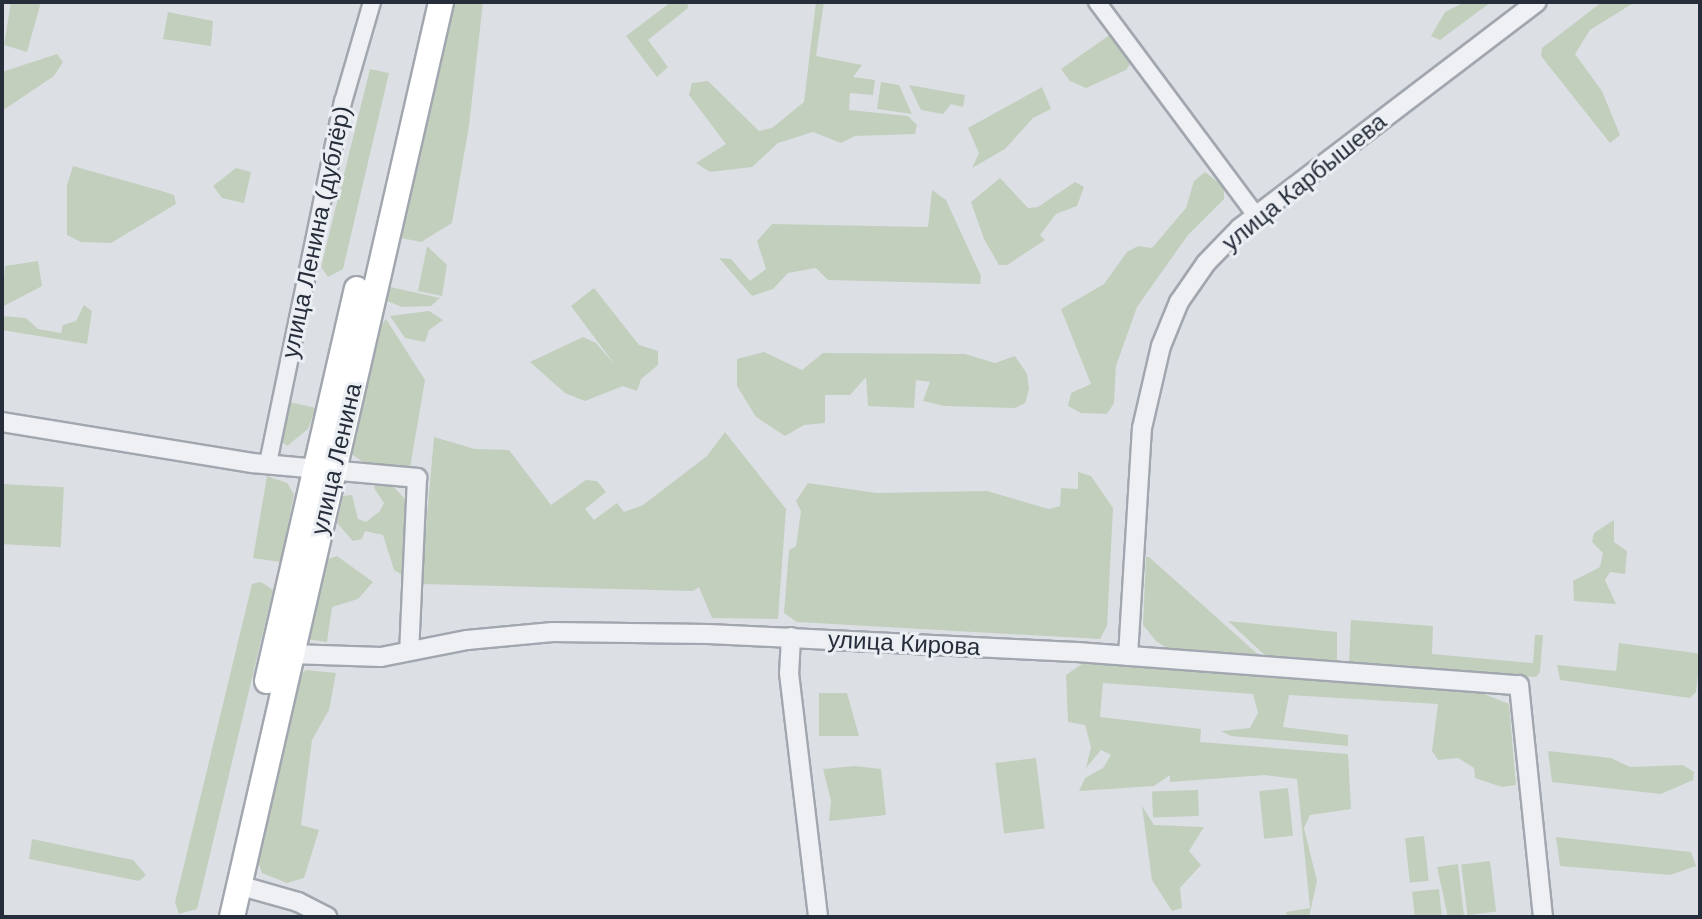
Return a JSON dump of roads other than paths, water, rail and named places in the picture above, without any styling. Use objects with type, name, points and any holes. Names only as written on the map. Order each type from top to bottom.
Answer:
[{"type":"main road","name":"улица Ленина","points":[[232,917],[290,654],[325,466],[425,2]]},
{"type":"main road","name":"улица Ленина","points":[[217,917],[441,2]]},
{"type":"street","name":"улица Ленина (дублёр)","points":[[268,463],[340,114],[372,2]]},
{"type":"street","points":[[1097,2],[1256,215]]},
{"type":"street","name":"улица Карбышева","points":[[1128,656],[1142,428],[1161,346],[1179,302],[1206,263],[1256,215],[1537,2]]},
{"type":"street","points":[[2,422],[268,463],[325,466],[417,478],[409,651]]},
{"type":"street","name":"улица Кирова","points":[[290,654],[344,659],[553,632],[791,637],[1128,656],[1519,685],[1543,917]]},
{"type":"street","points":[[791,637],[789,673],[818,917]]},
{"type":"street","points":[[238,885],[298,902],[327,917]]}]
